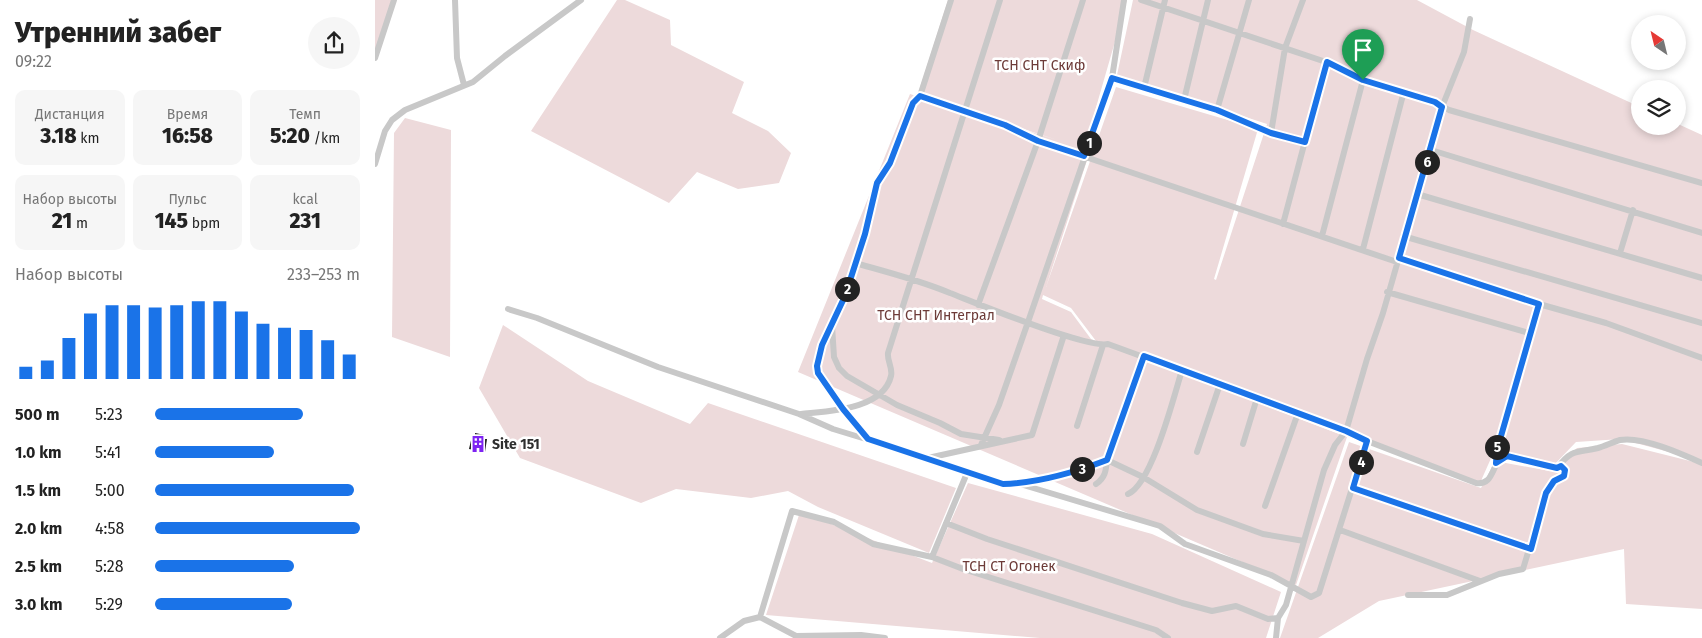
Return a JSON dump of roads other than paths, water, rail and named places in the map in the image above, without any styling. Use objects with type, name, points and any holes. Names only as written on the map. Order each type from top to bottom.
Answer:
[{"type":"street","points":[[375,58],[394,0]]},
{"type":"street","points":[[455,0],[457,58],[464,85]]},
{"type":"street","points":[[375,164],[385,131],[392,120],[405,110],[482,76],[505,56],[581,0]]},
{"type":"street","points":[[868,439],[843,409],[822,379],[817,366],[822,345],[845,296],[865,234],[877,183],[890,163],[913,103],[920,96],[951,0]]},
{"type":"street","points":[[799,414],[861,405],[880,395],[892,373],[887,361],[888,353],[1000,0]]},
{"type":"street","points":[[978,305],[1038,141],[1083,0]]},
{"type":"street","points":[[983,441],[1028,322],[1112,78],[1124,0]]},
{"type":"street","points":[[1141,0],[1327,62],[1363,80],[1404,91],[1435,102],[1442,107],[1702,183]]},
{"type":"street","points":[[1145,88],[1165,0]]},
{"type":"street","points":[[1184,100],[1202,20],[1209,0]]},
{"type":"street","points":[[1217,110],[1249,0]]},
{"type":"street","points":[[1271,133],[1285,48],[1303,0]]},
{"type":"street","points":[[1275,638],[1279,618],[1286,605],[1324,470],[1335,445],[1346,431],[1367,359],[1383,313],[1403,236],[1431,150],[1442,107],[1465,52],[1471,19]]},
{"type":"street","points":[[1283,224],[1327,62]]},
{"type":"street","points":[[1112,78],[1217,110],[1271,133],[1305,142]]},
{"type":"street","points":[[1322,236],[1363,80]]},
{"type":"street","points":[[1363,249],[1404,91]]},
{"type":"street","points":[[920,96],[1005,125],[1038,141],[1283,224],[1606,323],[1702,358]]},
{"type":"street","points":[[1431,150],[1633,210],[1702,233]]},
{"type":"street","points":[[1417,194],[1620,252],[1702,278]]},
{"type":"street","points":[[1620,252],[1633,210]]},
{"type":"street","points":[[1403,236],[1702,323]]},
{"type":"street","points":[[855,263],[911,279],[1064,335],[1103,345],[1108,344],[1144,356],[1479,483],[1489,480],[1496,463],[1497,450],[1529,332],[1539,304]]},
{"type":"street","points":[[1387,292],[1529,332]]},
{"type":"street","points":[[509,309],[555,325],[658,367],[799,414],[833,430],[928,458],[1003,484],[1020,484],[1062,476],[1107,460],[1143,477],[1197,510],[1263,534],[1303,541]]},
{"type":"street","points":[[833,322],[832,346],[834,357],[839,368],[847,376],[897,405],[961,434],[983,441]]},
{"type":"street","points":[[928,458],[983,441],[1027,437],[1033,433],[1064,335]]},
{"type":"street","points":[[1077,426],[1103,345]]},
{"type":"street","points":[[1096,484],[1103,480],[1107,460],[1144,356]]},
{"type":"street","points":[[1128,494],[1136,489],[1149,470],[1183,370]]},
{"type":"street","points":[[1197,452],[1220,384]]},
{"type":"street","points":[[1243,444],[1257,398]]},
{"type":"street","points":[[1265,506],[1298,413]]},
{"type":"street","points":[[1557,468],[1571,453],[1621,440],[1634,440],[1679,453],[1702,463]]},
{"type":"street","points":[[1020,484],[1160,526],[1185,544],[1271,575],[1311,597],[1318,595],[1367,441]]},
{"type":"street","points":[[1408,595],[1447,595],[1499,574],[1523,569],[1531,549],[1546,493],[1554,481],[1565,474],[1563,467],[1557,468],[1507,456],[1496,463]]},
{"type":"street","points":[[932,557],[967,473]]},
{"type":"street","points":[[1353,488],[1531,549]]},
{"type":"street","points":[[760,617],[792,510],[834,522],[873,544],[932,557],[963,569],[1156,630],[1169,638]]},
{"type":"street","points":[[946,523],[987,539],[1182,603],[1212,611],[1236,606],[1268,619],[1279,618]]},
{"type":"street","points":[[1340,530],[1480,581]]},
{"type":"street","points":[[720,638],[744,621],[760,617],[796,636],[861,635],[885,638]]},
{"type":"place","name":"Site 151","points":[[478,444]]},
{"type":"park label","name":"ТСН СНТ Скиф","points":[[1040,65]]},
{"type":"park label","name":"ТСН СНТ Интеграл","points":[[936,315]]},
{"type":"park label","name":"ТСН СТ Огонек","points":[[1009,566]]}]
